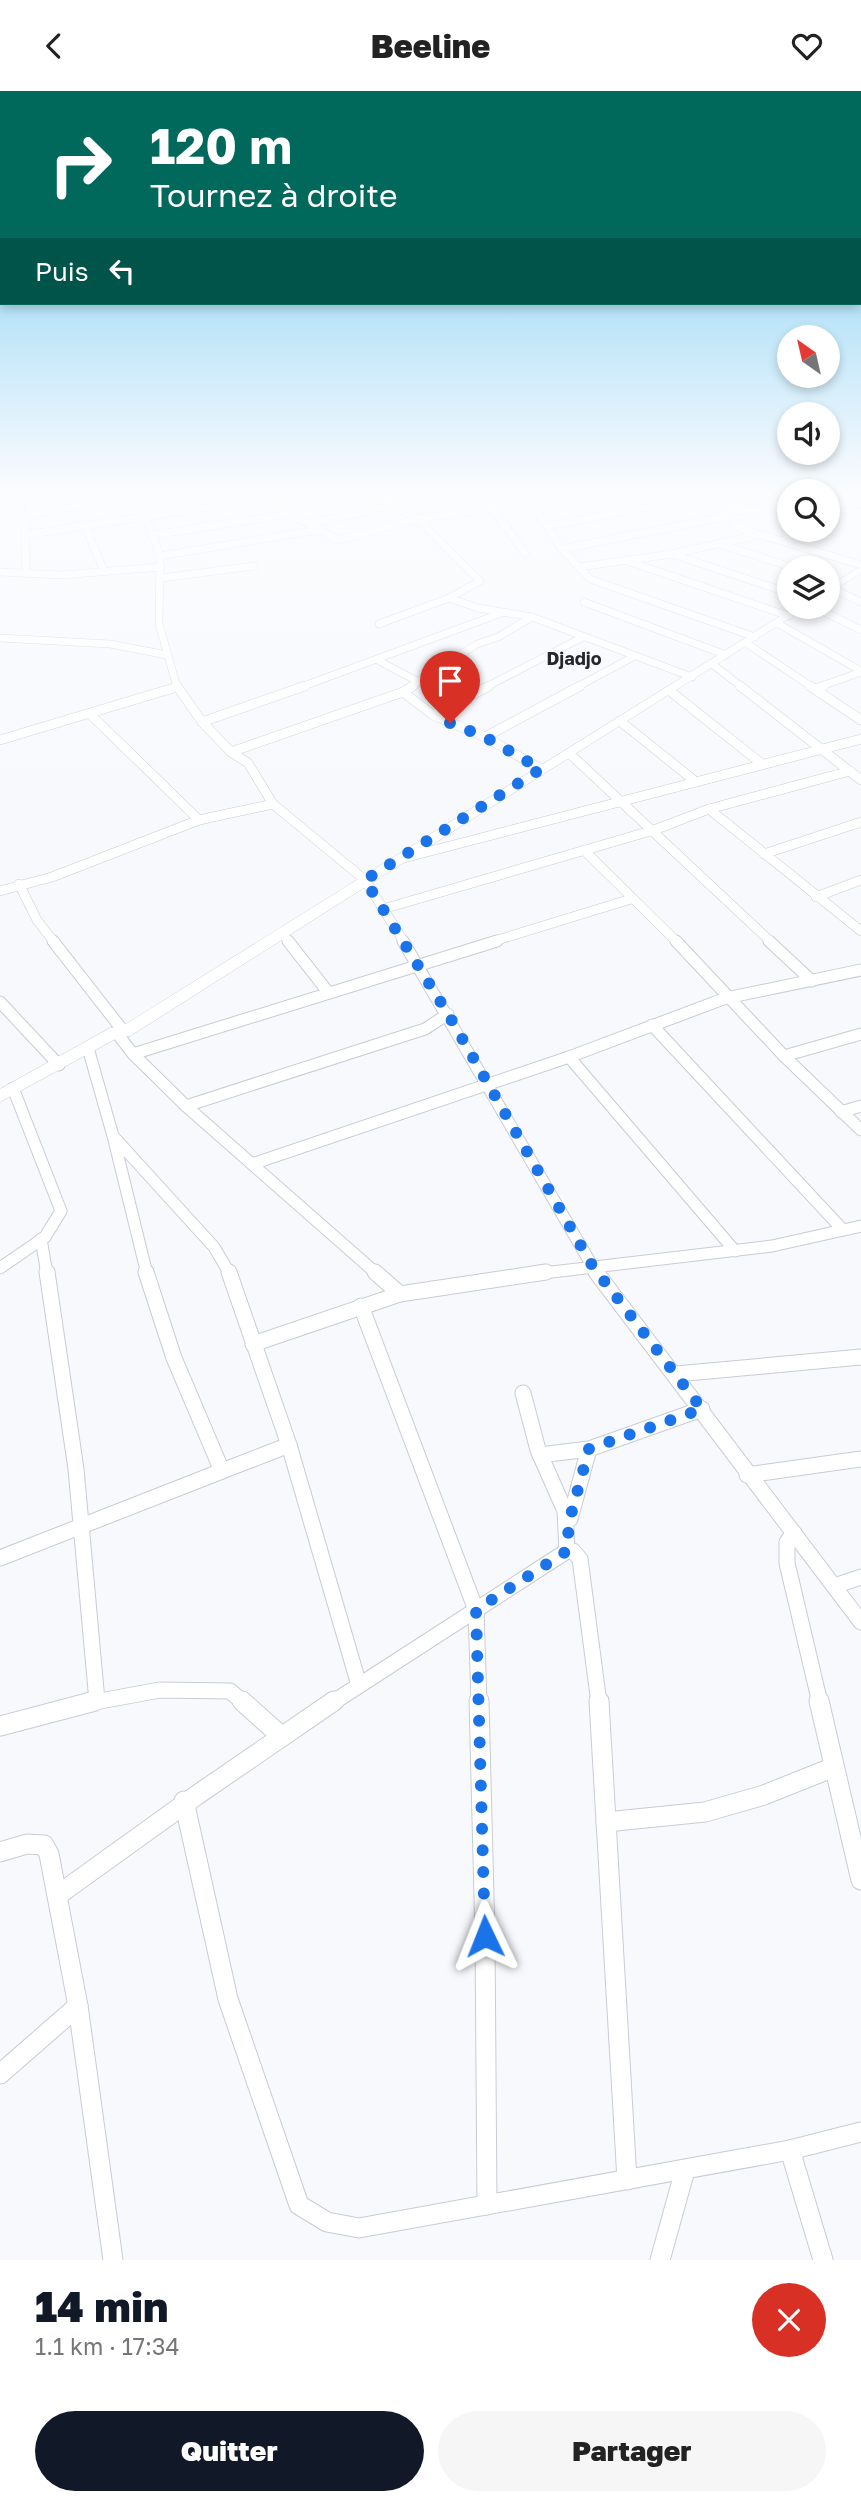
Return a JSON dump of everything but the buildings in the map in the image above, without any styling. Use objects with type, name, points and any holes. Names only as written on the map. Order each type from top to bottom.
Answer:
[{"type":"main road","points":[[0,1096],[120,1032],[783,620]]},
{"type":"street","points":[[160,591],[159,624],[177,687],[202,722],[231,752],[248,763],[273,804],[365,880],[448,1014],[592,1265],[702,1409],[747,1475],[861,1622]]},
{"type":"street","points":[[379,624],[463,591]]},
{"type":"street","points":[[622,591],[750,640],[814,689],[861,720]]},
{"type":"street","points":[[705,591],[783,620],[861,671]]},
{"type":"street","points":[[840,592],[861,603]]},
{"type":"street","points":[[449,598],[478,608],[532,617],[692,677]]},
{"type":"street","points":[[584,602],[726,655]]},
{"type":"street","points":[[202,722],[379,661],[504,612]]},
{"type":"street","points":[[231,752],[403,692],[417,681],[444,669],[447,663],[477,644],[498,637],[532,617]]},
{"type":"street","points":[[839,619],[861,630]]},
{"type":"street","points":[[433,715],[583,636]]},
{"type":"street","points":[[0,638],[110,644],[167,655]]},
{"type":"street","points":[[485,737],[633,657]]},
{"type":"street","points":[[379,661],[417,681]]},
{"type":"street","points":[[712,664],[861,780]]},
{"type":"street","points":[[814,689],[861,671]]},
{"type":"street","points":[[0,740],[177,687]]},
{"type":"street","points":[[670,691],[762,764]]},
{"type":"street","points":[[403,692],[433,715],[485,737],[541,769]]},
{"type":"street","points":[[90,714],[199,820]]},
{"type":"street","points":[[620,721],[696,782]]},
{"type":"street","points":[[393,861],[861,739]]},
{"type":"street","points":[[569,753],[812,981]]},
{"type":"street","points":[[383,909],[654,830],[709,809],[850,771]]},
{"type":"street","points":[[0,891],[52,877],[199,820],[273,804]]},
{"type":"street","points":[[709,809],[816,897],[860,929]]},
{"type":"street","points":[[764,854],[861,823]]},
{"type":"street","points":[[584,850],[675,940],[726,998],[861,1130]]},
{"type":"street","points":[[816,897],[861,880]]},
{"type":"street","points":[[19,884],[37,920],[120,1032],[133,1054],[186,1106],[400,1294]]},
{"type":"street","points":[[133,1054],[631,899]]},
{"type":"street","points":[[282,933],[328,992]]},
{"type":"street","points":[[252,1164],[569,1057],[726,998],[861,970]]},
{"type":"street","points":[[0,1002],[59,1065]]},
{"type":"street","points":[[186,1106],[425,1029],[448,1014]]},
{"type":"street","points":[[652,1024],[843,1230]]},
{"type":"street","points":[[784,1056],[861,1034]]},
{"type":"street","points":[[88,1048],[113,1136],[150,1287],[174,1358],[222,1471]]},
{"type":"street","points":[[569,1057],[735,1251]]},
{"type":"street","points":[[0,1268],[41,1240],[58,1223],[61,1211],[13,1089]]},
{"type":"street","points":[[841,1112],[861,1106]]},
{"type":"street","points":[[113,1136],[214,1247],[227,1266],[289,1445],[359,1685]]},
{"type":"street","points":[[253,1344],[400,1294],[592,1265],[772,1246],[861,1226]]},
{"type":"street","points":[[41,1240],[62,1357],[90,1579],[97,1701]]},
{"type":"street","points":[[361,1306],[476,1610],[485,1936],[487,2205]]},
{"type":"street","points":[[676,1374],[861,1357]]},
{"type":"street","points":[[523,1393],[540,1455],[565,1500],[569,1522]]},
{"type":"street","points":[[540,1455],[589,1449],[702,1409]]},
{"type":"street","points":[[0,1558],[289,1445]]},
{"type":"street","points":[[567,1551],[569,1522],[589,1449]]},
{"type":"street","points":[[747,1475],[861,1459]]},
{"type":"street","points":[[794,1533],[787,1542],[787,1563],[861,1879]]},
{"type":"street","points":[[58,1895],[184,1801],[281,1736],[567,1551],[573,1551],[580,1559],[598,1686],[627,2180]]},
{"type":"street","points":[[834,1586],[861,1577]]},
{"type":"street","points":[[0,1726],[97,1701],[160,1690],[230,1691],[281,1736]]},
{"type":"street","points":[[606,1822],[705,1812],[764,1795],[834,1767]]},
{"type":"street","points":[[184,1801],[228,1999],[299,2205],[312,2216],[331,2225],[359,2228],[790,2150],[861,2132]]},
{"type":"street","points":[[0,1853],[27,1844],[44,1845],[49,1854],[78,2006],[113,2260]]},
{"type":"street","points":[[0,2074],[78,2006]]},
{"type":"street","points":[[790,2150],[823,2260]]},
{"type":"street","points":[[660,2260],[685,2170]]},
{"type":"district","name":"Djadjo","points":[[574,658]]},
{"type":"route","points":[[450,723],[485,737],[541,769],[365,880],[448,1014],[592,1265],[702,1409],[589,1449],[569,1522],[567,1551],[523,1577],[476,1610],[485,1936]]}]
